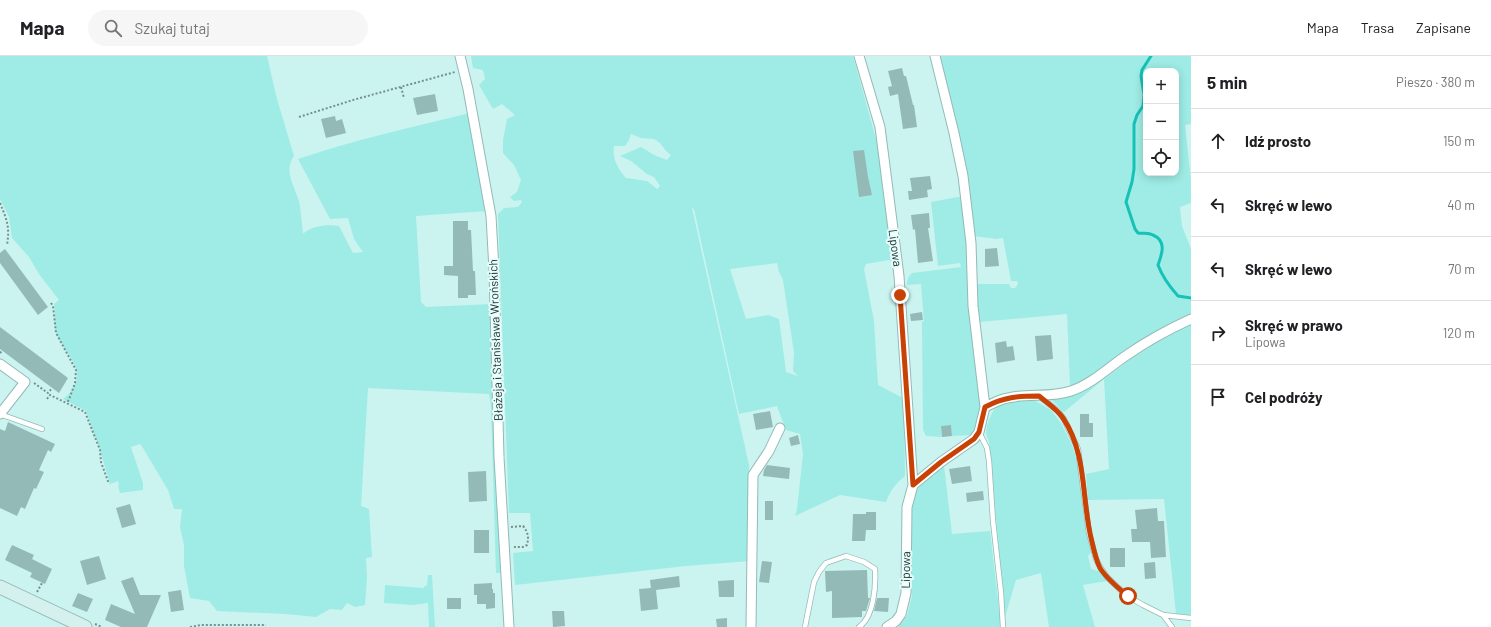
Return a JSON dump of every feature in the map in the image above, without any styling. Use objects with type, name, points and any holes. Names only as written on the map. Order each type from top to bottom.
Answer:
[{"type":"street","name":"Błażeja i Stanisława Wrońskich","points":[[460,56],[491,216],[494,270],[499,457],[509,627]]},
{"type":"street","name":"Lipowa","points":[[859,56],[880,127],[901,270],[913,485],[907,507],[906,593],[901,614],[896,621],[887,627]]},
{"type":"street","points":[[913,485],[941,462],[974,439],[979,432],[985,407],[974,306],[971,242],[963,176],[935,56]]},
{"type":"street","points":[[985,407],[1006,398],[1019,396],[1039,396],[1064,392],[1079,387],[1102,373],[1128,354],[1171,328],[1191,319]]},
{"type":"street","points":[[0,364],[24,382],[0,414]]},
{"type":"street","points":[[751,627],[753,475],[769,451],[780,428]]},
{"type":"street","points":[[0,587],[85,627]]},
{"type":"lane","points":[[1039,396],[1058,411],[1064,419],[1078,449],[1089,533],[1096,559],[1100,567],[1107,577],[1128,596],[1163,615],[1191,618]]},
{"type":"lane","points":[[0,414],[42,429]]},
{"type":"lane","points":[[979,432],[987,448],[989,461],[1003,627]]},
{"type":"lane","points":[[805,627],[814,582],[819,572],[826,563],[846,556],[864,562],[875,569],[876,587],[868,619],[859,627]]},
{"type":"lane","points":[[1163,615],[1172,627]]},
{"type":"path","points":[[299,117],[463,70]]},
{"type":"path","points":[[401,87],[404,98]]},
{"type":"path","points":[[0,203],[6,218],[9,232],[7,245]]},
{"type":"path","points":[[52,303],[56,333],[76,370],[75,383],[67,403]]},
{"type":"path","points":[[47,399],[49,394],[85,412],[100,450],[101,462],[109,484]]},
{"type":"path","points":[[504,528],[523,526],[527,532],[528,539],[527,545],[523,547],[513,547],[505,551]]},
{"type":"path","points":[[36,594],[42,583]]},
{"type":"path","points":[[190,627],[201,625],[266,625]]},
{"type":"shaded area","points":[[0,56],[267,56],[277,99],[294,156],[289,168],[291,181],[300,206],[303,234],[310,229],[320,226],[339,226],[353,253],[363,252],[354,239],[348,218],[330,219],[298,159],[362,140],[470,113],[487,211],[416,216],[421,302],[426,307],[492,304],[492,380],[496,394],[504,573],[496,573],[491,407],[489,394],[368,388],[361,506],[369,509],[372,557],[366,558],[367,578],[365,605],[355,607],[347,603],[342,610],[330,609],[316,617],[217,611],[209,601],[190,598],[184,566],[184,545],[180,527],[182,509],[174,509],[168,490],[140,444],[131,447],[143,483],[143,490],[120,493],[118,481],[110,484],[86,411],[63,399],[73,388],[77,374],[72,360],[60,341],[56,331],[54,304],[59,300],[39,274],[29,257],[12,238],[9,217],[0,199]]},
{"type":"shaded area","points":[[471,56],[853,56],[878,146],[895,263],[889,260],[866,264],[864,269],[874,321],[878,385],[903,398],[904,397],[905,476],[889,494],[886,502],[840,495],[795,516],[803,454],[800,434],[786,430],[777,406],[739,414],[694,209],[692,208],[749,465],[750,561],[686,566],[515,585],[513,553],[533,551],[530,513],[509,513],[498,214],[504,208],[518,207],[522,202],[521,200],[514,201],[510,197],[517,192],[521,180],[514,165],[503,153],[503,140],[507,119],[515,115],[502,104],[493,109],[479,85],[485,79],[483,70],[473,68]],"holes":[[[631,134],[641,138],[654,139],[671,155],[667,160],[656,156],[641,147],[620,156],[631,161],[647,174],[654,177],[660,186],[657,189],[647,181],[626,178],[616,164],[614,146],[625,146]],[[777,263],[783,280],[794,353],[793,371],[798,376],[786,372],[779,319],[768,315],[746,319],[730,269]]]},
{"type":"shaded area","points":[[938,56],[1191,56],[1191,124],[1185,125],[1191,179],[1191,203],[1180,207],[1182,226],[1191,249],[1191,313],[1170,323],[1089,378],[1070,386],[1067,314],[979,322],[974,284],[1009,284],[1011,288],[1015,288],[1018,284],[1017,281],[1011,281],[1003,238],[997,239],[973,236]]},
{"type":"shaded area","points":[[963,196],[981,397],[979,416],[973,435],[952,436],[951,425],[941,426],[942,437],[926,436],[923,430],[922,322],[924,321],[921,284],[907,285],[907,282],[912,273],[961,267],[960,263],[938,266],[931,202]]},
{"type":"shaded area","points":[[1191,323],[1191,615],[1176,614],[1164,499],[1088,500],[1086,474],[1109,469],[1104,379],[1148,346]]},
{"type":"shaded area","points":[[1104,379],[1064,412],[1051,399],[1074,395]]},
{"type":"shaded area","points":[[1017,399],[1034,400],[1051,410],[1061,423],[1073,447],[1078,467],[1084,519],[1091,552],[1088,556],[1091,569],[1099,571],[1107,581],[1083,585],[1095,627],[1049,627],[1041,573],[1016,580],[1005,617],[989,442],[986,433],[987,425],[993,411],[1001,403]]},
{"type":"shaded area","points":[[944,465],[952,534],[990,531],[1001,627],[898,627],[907,616],[912,596],[911,506],[916,491],[932,473]]},
{"type":"shaded area","points":[[428,575],[432,575],[435,627],[429,627],[428,603],[413,605],[384,603],[385,585],[423,588],[427,585]]},
{"type":"building","points":[[902,68],[904,76],[906,76],[914,105],[917,127],[903,129],[898,94],[890,96],[888,87],[892,86],[888,71]]},
{"type":"building","points":[[435,94],[438,111],[417,115],[413,98]]},
{"type":"building","points":[[335,116],[336,121],[342,119],[346,133],[326,138],[321,119]]},
{"type":"building","points":[[864,150],[872,195],[859,197],[853,151]]},
{"type":"building","points":[[930,176],[932,189],[927,190],[928,197],[909,200],[908,191],[912,191],[910,178]]},
{"type":"building","points":[[929,213],[930,228],[928,228],[933,261],[918,263],[915,229],[913,230],[911,215]]},
{"type":"building","points":[[453,221],[468,221],[468,230],[471,230],[476,295],[468,295],[468,298],[458,298],[458,276],[444,275],[444,266],[453,266]]},
{"type":"building","points":[[997,248],[999,266],[985,267],[985,249]]},
{"type":"building","points":[[5,249],[48,307],[38,315],[0,263],[0,253]]},
{"type":"building","points":[[922,312],[923,320],[911,321],[910,314]]},
{"type":"building","points":[[0,327],[68,378],[59,393],[0,349]]},
{"type":"building","points":[[1051,335],[1053,359],[1037,361],[1035,336]]},
{"type":"building","points":[[1006,341],[1007,347],[1013,346],[1015,360],[997,363],[995,343]]},
{"type":"building","points":[[770,411],[773,427],[756,430],[753,414]]},
{"type":"building","points":[[1080,414],[1089,414],[1089,423],[1093,423],[1093,437],[1080,437]]},
{"type":"building","points":[[8,422],[55,444],[51,452],[48,450],[39,470],[44,472],[36,489],[34,488],[25,509],[21,507],[17,516],[0,508],[0,429],[5,431]]},
{"type":"building","points":[[951,425],[952,436],[942,437],[941,426]]},
{"type":"building","points":[[798,435],[800,444],[791,446],[789,438]]},
{"type":"building","points":[[767,465],[790,468],[789,479],[763,476]]},
{"type":"building","points":[[970,466],[972,481],[952,484],[949,469]]},
{"type":"building","points":[[486,471],[487,501],[469,502],[468,472]]},
{"type":"building","points":[[983,491],[984,500],[967,502],[966,493]]},
{"type":"building","points":[[765,501],[773,501],[773,520],[765,520]]},
{"type":"building","points":[[130,504],[136,524],[122,528],[116,508]]},
{"type":"building","points":[[1157,508],[1158,521],[1164,521],[1166,557],[1151,558],[1150,542],[1132,542],[1131,529],[1137,529],[1135,510]]},
{"type":"building","points":[[866,512],[876,512],[876,530],[866,530],[865,541],[852,541],[853,514],[866,514]]},
{"type":"building","points":[[474,530],[489,530],[489,553],[474,553]]},
{"type":"building","points":[[12,545],[34,555],[32,559],[52,569],[45,584],[30,577],[32,573],[5,560]]},
{"type":"building","points":[[1110,548],[1125,548],[1125,567],[1110,567]]},
{"type":"building","points":[[99,556],[106,579],[87,585],[80,561]]},
{"type":"building","points":[[762,561],[772,562],[769,583],[759,582]]},
{"type":"building","points":[[1155,562],[1156,578],[1145,579],[1144,563]]},
{"type":"building","points":[[867,570],[868,598],[870,598],[866,611],[862,611],[862,617],[832,618],[832,591],[826,592],[825,571]]},
{"type":"building","points":[[679,576],[680,587],[656,590],[658,609],[641,611],[639,589],[651,588],[650,580]]},
{"type":"building","points":[[133,577],[140,595],[161,595],[147,627],[121,627],[105,620],[111,604],[135,614],[121,581]]},
{"type":"building","points":[[734,580],[734,597],[719,597],[718,581]]},
{"type":"building","points":[[492,583],[493,593],[495,593],[495,608],[486,609],[486,604],[477,604],[477,595],[474,595],[474,584]]},
{"type":"building","points":[[181,590],[184,610],[171,612],[168,592]]},
{"type":"building","points":[[78,593],[93,599],[87,612],[72,606]]},
{"type":"building","points":[[447,598],[461,598],[461,609],[447,609]]},
{"type":"building","points":[[877,598],[889,598],[888,612],[874,611]]},
{"type":"building","points":[[552,611],[564,611],[565,626],[553,627]]},
{"type":"building","points":[[727,618],[727,627],[717,627],[716,619]]},
{"type":"waterway","points":[[1151,56],[1142,70],[1141,76],[1144,95],[1143,106],[1137,115],[1134,124],[1134,169],[1126,202],[1135,229],[1138,233],[1151,234],[1162,244],[1161,257],[1158,265],[1166,281],[1178,296],[1191,298]]},
{"type":"route","points":[[900,295],[913,485],[941,462],[974,439],[979,432],[983,421],[985,407],[1006,398],[1019,396],[1039,396],[1058,411],[1064,419],[1078,449],[1089,533],[1096,559],[1107,577],[1128,596]]}]
